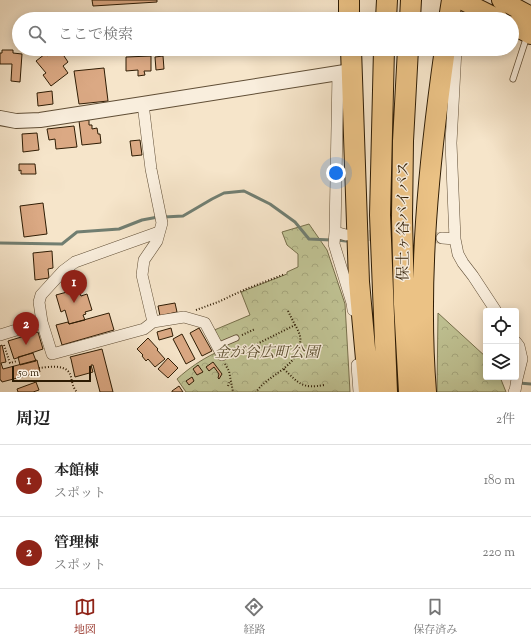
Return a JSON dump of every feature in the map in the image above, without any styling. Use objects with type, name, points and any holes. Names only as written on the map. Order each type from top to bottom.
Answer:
[{"type":"highway","points":[[349,0],[349,12]]},
{"type":"highway","points":[[450,12],[452,0]]},
{"type":"highway","points":[[348,56],[345,72],[359,282],[369,392]]},
{"type":"highway","name":"保土ヶ谷バイパス","points":[[384,56],[380,215],[387,392]]},
{"type":"highway","name":"保土ヶ谷バイパス","points":[[408,56],[403,141],[402,218],[404,304],[409,392]]},
{"type":"highway","points":[[426,392],[424,366],[423,276],[429,187],[444,56]]},
{"type":"main road","points":[[461,0],[485,12]]},
{"type":"main road","points":[[501,0],[514,12]]},
{"type":"street","points":[[452,0],[455,12]]},
{"type":"street","points":[[456,56],[451,143],[455,239],[458,254],[463,263],[494,308]]},
{"type":"street","points":[[0,118],[16,121],[40,120],[345,72],[334,244],[352,303],[359,392]]},
{"type":"street","points":[[143,104],[151,169],[160,223],[157,241],[144,260],[142,275],[153,322]]},
{"type":"street","points":[[160,223],[75,262],[63,271],[41,295],[39,302],[42,322],[52,354],[144,329],[153,322],[184,317],[205,323],[219,351]]},
{"type":"street","points":[[335,232],[346,235]]},
{"type":"street","points":[[442,238],[455,239]]},
{"type":"street","points":[[0,334],[42,322]]},
{"type":"street","points":[[514,391],[522,359],[518,344]]},
{"type":"lane","points":[[519,51],[526,24]]},
{"type":"lane","points":[[512,78],[518,56]]},
{"type":"lane","points":[[219,351],[236,338]]},
{"type":"path","points":[[184,317],[186,313],[218,302],[285,274]]},
{"type":"path","points":[[256,392],[261,385],[284,369],[296,355],[300,343],[300,336],[288,311]]},
{"type":"path","points":[[250,348],[295,325]]},
{"type":"path","points":[[236,338],[255,329]]},
{"type":"path","points":[[0,334],[10,363],[18,361]]},
{"type":"path","points":[[39,368],[62,367],[67,370],[70,373],[77,392]]},
{"type":"path","points":[[284,369],[297,382],[307,386],[324,385]]},
{"type":"path","points":[[229,371],[233,392]]},
{"type":"path","points":[[228,386],[231,380]]},
{"type":"green space","name":"金が谷広町公園","points":[[309,224],[327,250],[345,304],[350,392],[186,392],[177,379],[195,364],[215,353],[212,331],[250,315],[241,292],[287,274],[287,272],[298,267],[298,254],[287,245],[282,232]]},
{"type":"green space","points":[[438,313],[483,354],[483,380],[501,380],[506,392],[437,392]]},
{"type":"building","points":[[92,0],[157,0],[157,2],[93,6]]},
{"type":"building","points":[[2,50],[12,50],[12,56],[22,56],[20,82],[11,81],[12,64],[0,64],[0,53],[2,53]]},
{"type":"building","points":[[42,56],[64,56],[68,62],[63,66],[68,73],[51,86],[43,75],[46,73],[36,61]]},
{"type":"building","points":[[151,56],[151,71],[144,71],[145,75],[138,76],[138,70],[126,71],[126,57]]},
{"type":"building","points":[[163,56],[164,69],[156,70],[155,57]]},
{"type":"building","points":[[104,68],[108,101],[79,104],[74,71]]},
{"type":"building","points":[[52,91],[53,104],[38,106],[37,93]]},
{"type":"building","points":[[89,120],[89,125],[92,125],[92,129],[97,128],[98,134],[100,134],[101,143],[82,145],[79,121]]},
{"type":"building","points":[[74,126],[77,147],[56,149],[55,139],[49,140],[47,129]]},
{"type":"building","points":[[37,133],[39,150],[23,152],[22,134]]},
{"type":"building","points":[[140,140],[142,155],[132,156],[130,141]]},
{"type":"building","points":[[19,164],[35,164],[36,174],[21,174],[21,170],[19,171]]},
{"type":"building","points":[[43,203],[47,234],[24,237],[20,206]]},
{"type":"building","points":[[52,251],[53,268],[48,269],[49,278],[35,280],[33,253]]},
{"type":"building","points":[[78,289],[81,296],[87,294],[92,310],[85,312],[86,314],[83,315],[85,320],[69,324],[65,310],[61,312],[56,295]]},
{"type":"building","points":[[175,303],[177,312],[160,316],[158,306]]},
{"type":"building","points":[[109,313],[114,330],[62,345],[56,325],[68,322],[69,324]]},
{"type":"building","points":[[171,328],[173,336],[159,340],[157,332]]},
{"type":"building","points":[[199,328],[212,351],[202,356],[190,333]]},
{"type":"building","points":[[38,332],[43,349],[14,359],[8,341]]},
{"type":"building","points":[[182,334],[195,359],[186,364],[173,339]]},
{"type":"building","points":[[148,338],[165,359],[155,367],[148,359],[146,361],[137,349]]},
{"type":"building","points":[[2,345],[6,362],[1,363],[3,369],[37,360],[40,372],[2,382],[0,380],[0,346]]},
{"type":"building","points":[[102,349],[113,392],[100,392],[93,365],[91,365],[93,372],[75,377],[70,357]]},
{"type":"building","points":[[33,353],[36,361],[20,365],[18,357]]},
{"type":"building","points":[[168,358],[178,368],[168,378],[158,369]]},
{"type":"building","points":[[213,362],[222,374],[219,379],[219,374],[214,367],[209,371],[206,367]]},
{"type":"building","points":[[198,365],[203,372],[197,375],[193,369]]},
{"type":"building","points":[[192,377],[194,381],[189,385],[186,381]]},
{"type":"building","points":[[36,382],[39,390],[33,392],[18,392],[17,389]]},
{"type":"building","points":[[179,386],[183,392],[172,392],[172,391]]},
{"type":"waterway","points":[[164,217],[183,216],[224,193],[244,191],[270,204],[295,222],[309,239],[331,240]]},
{"type":"waterway","points":[[0,243],[62,244],[77,232],[119,229],[142,220],[158,217]]},
{"type":"waterway","points":[[337,240],[346,241]]},
{"type":"waterway","points":[[519,383],[531,384]]},
{"type":"tunnel","points":[[352,235],[442,238]]},
{"type":"place","name":"本館棟","points":[[74,303]]},
{"type":"place","name":"管理棟","points":[[26,345]]}]
